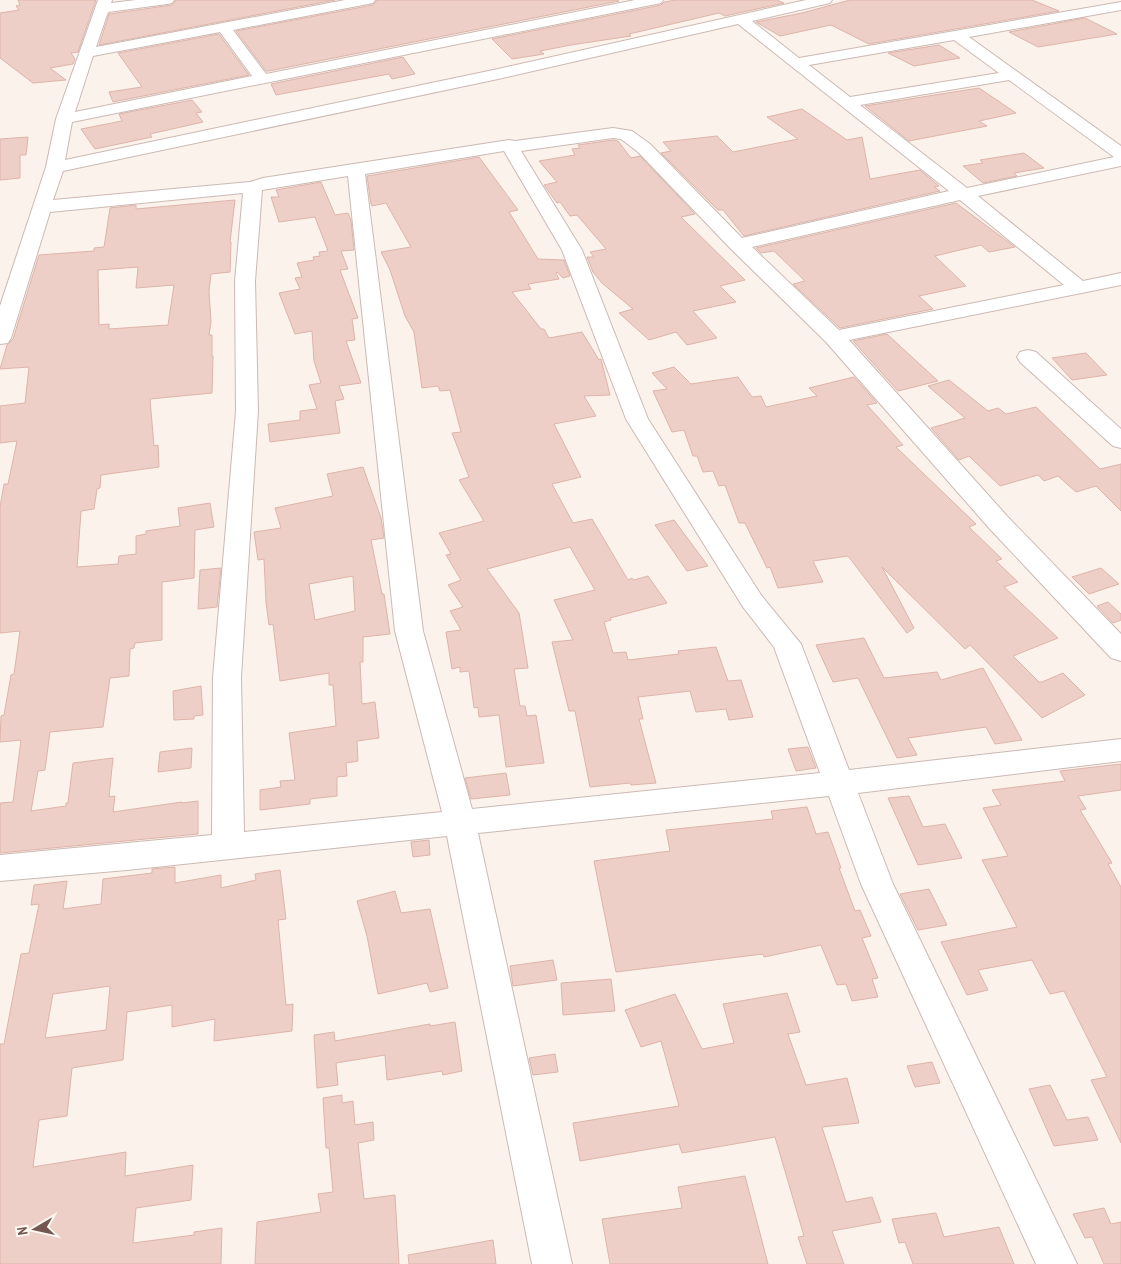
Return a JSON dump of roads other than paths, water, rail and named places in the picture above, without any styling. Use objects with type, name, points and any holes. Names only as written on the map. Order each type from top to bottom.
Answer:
[{"type":"street","points":[[0,338],[55,167],[64,119],[104,4],[166,0]]},
{"type":"street","points":[[87,53],[368,0]]},
{"type":"street","points":[[64,119],[656,0]]},
{"type":"street","points":[[55,167],[498,74],[739,18],[826,0]]},
{"type":"street","points":[[796,63],[1121,6]]},
{"type":"street","points":[[739,18],[964,194],[1079,287]]},
{"type":"street","points":[[223,27],[263,80]]},
{"type":"street","points":[[957,35],[1121,154]]},
{"type":"street","points":[[847,102],[1013,75]]},
{"type":"street","points":[[510,147],[613,133],[626,135],[644,148],[738,244],[834,337],[998,522],[1121,651]]},
{"type":"street","points":[[42,207],[254,186],[509,144],[572,250],[637,419],[752,601],[787,644],[877,884],[1057,1264]]},
{"type":"street","points":[[738,244],[1121,161]]},
{"type":"street","points":[[356,170],[409,631],[460,822],[552,1264]]},
{"type":"street","points":[[228,846],[227,677],[247,411],[245,281],[254,186]]},
{"type":"street","points":[[834,337],[1121,279]]},
{"type":"street","points":[[1028,357],[1121,441]]},
{"type":"street","points":[[0,868],[840,783],[1121,750]]}]
